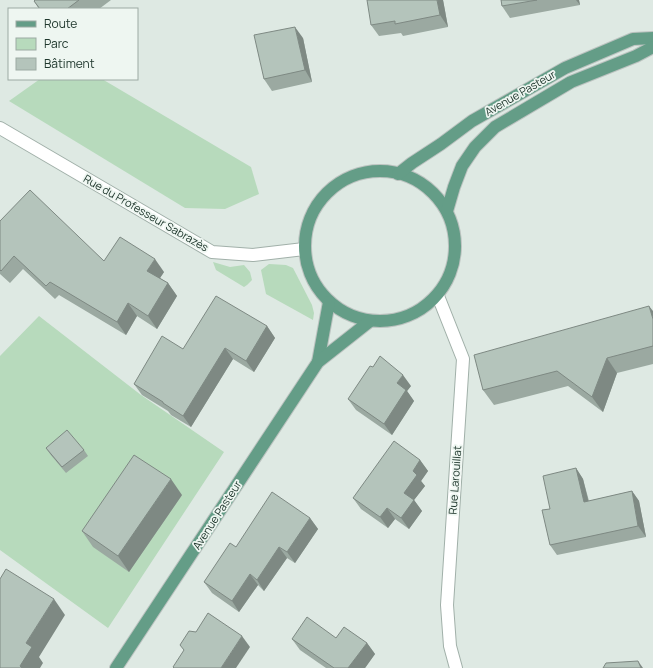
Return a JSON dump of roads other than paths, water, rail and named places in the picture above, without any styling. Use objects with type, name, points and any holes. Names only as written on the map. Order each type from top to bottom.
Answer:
[{"type":"main road","name":"Avenue Pasteur","points":[[398,174],[472,120],[565,68],[633,39],[653,38]]},
{"type":"main road","name":"Avenue Pasteur","points":[[447,211],[462,166],[475,147],[495,127],[572,82],[636,56],[653,47]]},
{"type":"main road","points":[[385,171],[410,176],[431,190],[447,211],[454,230],[456,250],[451,274],[438,296],[418,312],[395,320],[370,321],[348,315],[329,302],[316,287],[308,269],[304,249],[308,224],[319,201],[337,184],[360,173],[385,171]]},
{"type":"main road","name":"Avenue Pasteur","points":[[318,362],[329,302]]},
{"type":"main road","name":"Avenue Pasteur","points":[[116,668],[318,362],[370,321]]},
{"type":"street","name":"Rue du Professeur Sabrazès","points":[[0,128],[212,252],[253,255],[304,249]]},
{"type":"street","name":"Rue Larouillat","points":[[438,296],[463,359],[447,605],[450,646],[456,668]]}]
